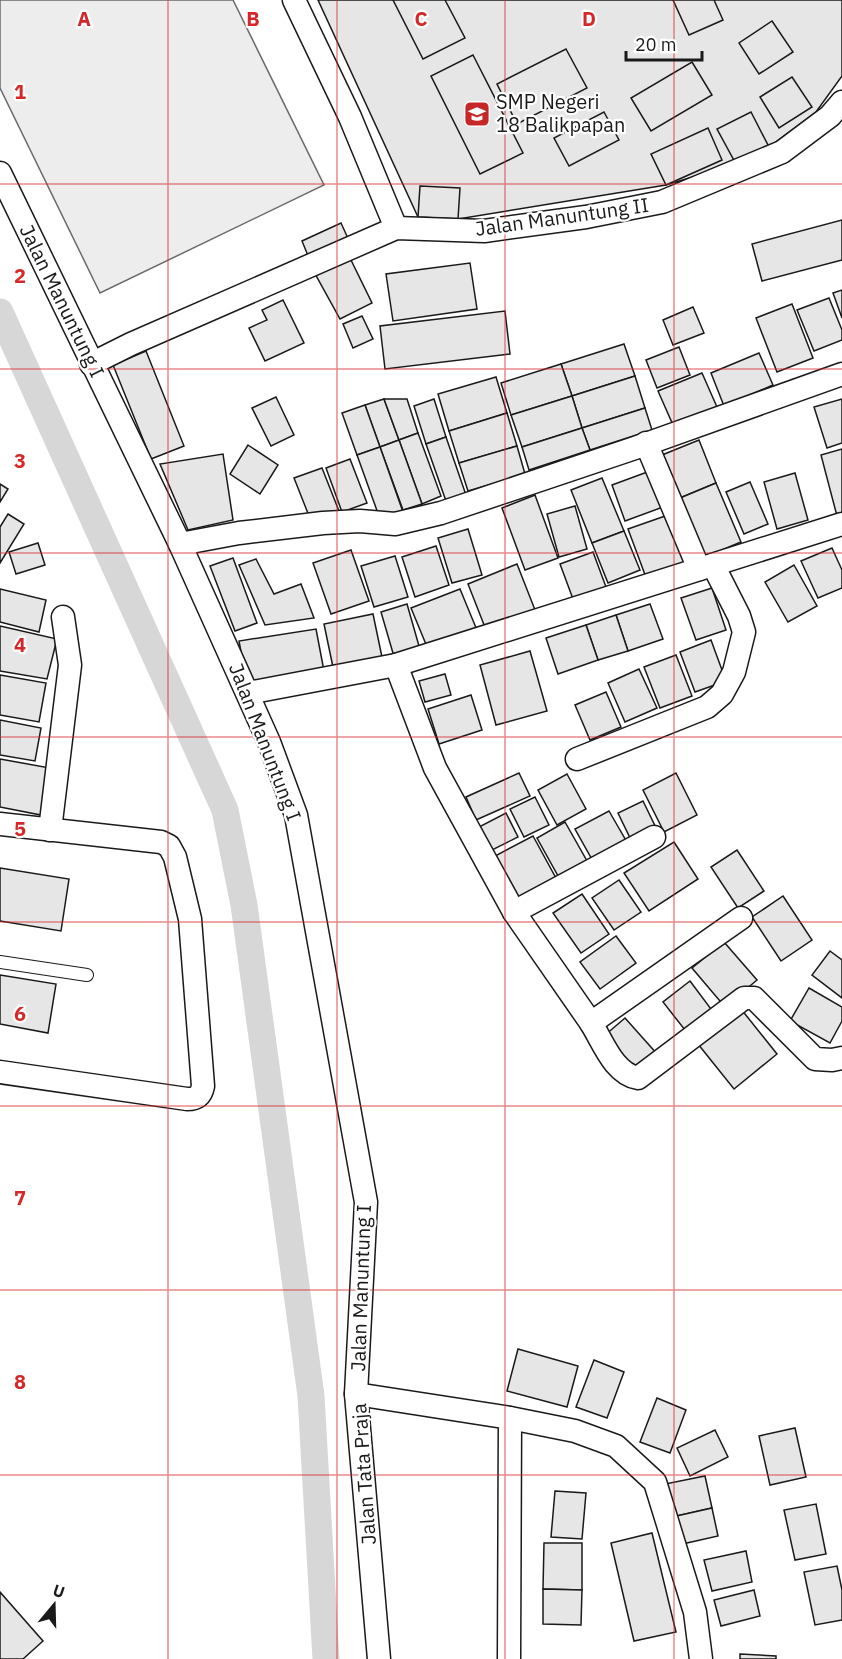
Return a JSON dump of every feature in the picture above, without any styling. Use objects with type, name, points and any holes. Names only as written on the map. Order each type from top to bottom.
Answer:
[{"type":"street","points":[[91,364],[131,344],[396,228],[350,117],[294,0]]},
{"type":"street","name":"Jalan Manuntung II","points":[[396,228],[484,231],[586,217],[662,202],[782,152],[830,117],[842,102]]},
{"type":"street","name":"Jalan Manuntung I","points":[[0,173],[180,544],[248,693],[297,815],[366,1202],[356,1394]]},
{"type":"street","points":[[180,544],[239,533],[323,523],[360,521],[395,524],[441,513],[842,374]]},
{"type":"street","points":[[577,759],[707,707],[722,694],[734,672],[744,632],[739,616],[706,567],[646,443]]},
{"type":"street","points":[[248,693],[396,665],[842,524]]},
{"type":"street","points":[[50,830],[70,665],[63,616]]},
{"type":"street","points":[[396,665],[435,768],[514,912],[591,1023],[620,1070],[628,1077],[638,1078],[744,998],[754,998],[815,1059],[842,1058]]},
{"type":"street","points":[[0,824],[161,842],[169,846],[175,857],[190,919],[203,1086],[201,1095],[187,1100],[0,1072]]},
{"type":"street","points":[[514,912],[654,837]]},
{"type":"street","points":[[591,1023],[741,918]]},
{"type":"street","name":"Jalan Tata Praja","points":[[379,1659],[356,1394],[510,1418],[575,1431],[616,1446],[656,1482],[695,1612],[701,1659]]},
{"type":"street","points":[[509,1659],[510,1418]]},
{"type":"lane","points":[[0,962],[87,975]]},
{"type":"shaded area","points":[[0,0],[233,0],[324,185],[100,293],[0,88]]},
{"type":"building","name":"SMP Negeri 18 Balikpapan","points":[[318,0],[842,0],[842,76],[816,112],[769,147],[736,164],[666,185],[458,219],[418,217]]},
{"type":"building","points":[[393,0],[445,0],[465,38],[423,59]]},
{"type":"building","points":[[673,0],[714,0],[723,20],[689,35]]},
{"type":"building","points":[[772,21],[793,52],[759,74],[739,43]]},
{"type":"building","points":[[566,49],[587,88],[517,124],[497,84]]},
{"type":"building","name":"SMP Negeri 18 Balikpapan","points":[[473,55],[523,153],[480,174],[431,76]]},
{"type":"building","points":[[692,62],[712,95],[651,131],[631,98]]},
{"type":"building","points":[[792,77],[812,107],[779,128],[760,97]]},
{"type":"building","points":[[604,112],[619,140],[569,166],[554,138]]},
{"type":"building","points":[[751,112],[769,147],[736,164],[717,129]]},
{"type":"building","points":[[708,128],[722,160],[666,185],[651,154]]},
{"type":"building","points":[[420,186],[460,188],[458,219],[418,217]]},
{"type":"building","points":[[842,220],[842,260],[762,281],[752,244]]},
{"type":"building","points":[[341,223],[351,245],[311,263],[302,241]]},
{"type":"building","points":[[348,254],[372,303],[340,319],[313,270]]},
{"type":"building","points":[[470,263],[477,309],[393,321],[386,274]]},
{"type":"building","points":[[842,290],[842,318],[833,293]]},
{"type":"building","points":[[829,298],[842,330],[842,340],[814,351],[797,310]]},
{"type":"building","points":[[283,300],[304,343],[265,361],[249,328],[267,320],[262,310]]},
{"type":"building","points":[[792,304],[813,358],[777,372],[756,318]]},
{"type":"building","points":[[693,307],[704,333],[673,345],[663,320]]},
{"type":"building","points":[[505,311],[510,354],[385,369],[380,326]]},
{"type":"building","points":[[362,316],[373,339],[353,348],[343,324]]},
{"type":"building","points":[[624,344],[635,376],[572,396],[561,364]]},
{"type":"building","points":[[679,347],[690,375],[657,388],[646,360]]},
{"type":"building","points":[[146,351],[184,446],[151,459],[113,365]]},
{"type":"building","points":[[759,353],[773,385],[724,406],[711,373]]},
{"type":"building","points":[[561,364],[572,396],[511,415],[501,383]]},
{"type":"building","points":[[702,373],[717,407],[673,425],[658,391]]},
{"type":"building","points":[[635,376],[645,408],[582,428],[572,396]]},
{"type":"building","points":[[496,377],[507,413],[449,431],[438,394]]},
{"type":"building","points":[[572,396],[582,428],[522,447],[511,415]]},
{"type":"building","points":[[276,397],[294,435],[271,446],[252,408]]},
{"type":"building","points":[[384,399],[399,440],[380,447],[365,405]]},
{"type":"building","points":[[384,399],[407,399],[418,433],[399,440]]},
{"type":"building","points":[[434,399],[446,437],[426,444],[414,406]]},
{"type":"building","points":[[842,399],[842,443],[827,448],[814,407]]},
{"type":"building","points":[[365,405],[380,447],[357,455],[342,413]]},
{"type":"building","points":[[645,408],[652,430],[590,450],[582,428]]},
{"type":"building","points":[[507,413],[517,446],[459,463],[449,431]]},
{"type":"building","points":[[582,428],[590,450],[529,470],[522,447]]},
{"type":"building","points":[[418,433],[441,496],[422,504],[399,440]]},
{"type":"building","points":[[446,437],[466,495],[446,501],[426,444]]},
{"type":"building","points":[[399,440],[422,504],[403,510],[380,447]]},
{"type":"building","points":[[699,440],[716,483],[680,498],[662,455]]},
{"type":"building","points":[[248,445],[278,465],[260,494],[230,474]]},
{"type":"building","points":[[517,446],[525,474],[468,491],[459,463]]},
{"type":"building","points":[[380,447],[403,512],[380,519],[357,455]]},
{"type":"building","points":[[842,449],[842,514],[837,516],[821,455]]},
{"type":"building","points":[[223,454],[233,520],[188,530],[160,464]]},
{"type":"building","points":[[350,459],[367,503],[342,512],[326,468]]},
{"type":"building","points":[[322,468],[339,511],[311,521],[294,478]]},
{"type":"building","points":[[650,471],[663,507],[625,521],[612,485]]},
{"type":"building","points":[[795,473],[808,520],[777,529],[764,482]]},
{"type":"building","points":[[602,478],[624,531],[592,543],[571,490]]},
{"type":"building","points":[[750,482],[768,524],[744,534],[726,492]]},
{"type":"building","points":[[716,483],[741,542],[705,557],[680,498]]},
{"type":"building","points":[[0,484],[8,489],[0,502]]},
{"type":"building","points":[[535,495],[558,558],[525,570],[502,508]]},
{"type":"building","points":[[575,506],[587,549],[559,557],[547,514]]},
{"type":"building","points":[[8,514],[24,524],[0,563],[0,527]]},
{"type":"building","points":[[668,515],[686,567],[647,580],[628,529]]},
{"type":"building","points":[[468,529],[482,575],[452,583],[438,538]]},
{"type":"building","points":[[624,531],[640,570],[608,583],[592,543]]},
{"type":"building","points":[[38,543],[45,565],[16,574],[9,552]]},
{"type":"building","points":[[436,546],[449,585],[415,597],[402,557]]},
{"type":"building","points":[[832,548],[842,570],[842,588],[818,598],[801,561]]},
{"type":"building","points":[[351,550],[369,601],[331,614],[313,563]]},
{"type":"building","points":[[593,552],[609,595],[576,607],[560,564]]},
{"type":"building","points":[[395,556],[408,597],[374,607],[361,566]]},
{"type":"building","points":[[233,558],[257,623],[235,631],[210,566]]},
{"type":"building","points":[[256,559],[274,594],[301,584],[314,618],[265,625],[239,565]]},
{"type":"building","points":[[517,564],[537,615],[488,635],[468,584]]},
{"type":"building","points":[[794,565],[817,606],[788,622],[765,582]]},
{"type":"building","points":[[712,588],[726,630],[696,640],[681,598]]},
{"type":"building","points":[[0,589],[46,600],[39,632],[0,622]]},
{"type":"building","points":[[460,589],[479,635],[430,654],[411,608]]},
{"type":"building","points":[[407,604],[421,653],[395,660],[381,612]]},
{"type":"building","points":[[650,604],[663,639],[628,651],[616,615]]},
{"type":"building","points":[[373,614],[383,662],[334,672],[324,624]]},
{"type":"building","points":[[616,615],[628,651],[598,660],[586,625]]},
{"type":"building","points":[[586,625],[598,660],[558,674],[546,638]]},
{"type":"building","points":[[0,626],[57,639],[47,679],[0,671]]},
{"type":"building","points":[[316,629],[324,671],[247,684],[239,641]]},
{"type":"building","points":[[711,640],[726,681],[695,692],[680,652]]},
{"type":"building","points":[[530,651],[547,711],[496,725],[480,665]]},
{"type":"building","points":[[676,655],[692,696],[660,708],[644,667]]},
{"type":"building","points":[[639,669],[657,708],[625,722],[608,683]]},
{"type":"building","points":[[445,674],[451,695],[425,702],[419,681]]},
{"type":"building","points":[[0,675],[46,683],[39,722],[0,715]]},
{"type":"building","points":[[606,692],[621,727],[590,740],[575,705]]},
{"type":"building","points":[[471,695],[482,730],[439,744],[428,709]]},
{"type":"building","points":[[0,720],[41,728],[35,761],[0,755]]},
{"type":"building","points":[[0,759],[50,768],[41,815],[0,807]]},
{"type":"building","points":[[519,773],[530,796],[476,820],[466,797]]},
{"type":"building","points":[[676,773],[697,815],[664,832],[643,790]]},
{"type":"building","points":[[567,774],[586,809],[557,825],[538,790]]},
{"type":"building","points":[[535,797],[549,825],[524,837],[510,809]]},
{"type":"building","points":[[643,801],[658,832],[633,844],[618,813]]},
{"type":"building","points":[[609,811],[628,844],[594,863],[575,829]]},
{"type":"building","points":[[506,813],[518,837],[488,852],[477,828]]},
{"type":"building","points":[[565,822],[591,868],[562,883],[537,838]]},
{"type":"building","points":[[533,836],[557,880],[518,900],[495,856]]},
{"type":"building","points":[[674,842],[698,879],[649,911],[624,873]]},
{"type":"building","points":[[737,850],[764,891],[738,908],[711,867]]},
{"type":"building","points":[[0,868],[69,879],[61,931],[0,921]]},
{"type":"building","points":[[619,880],[641,912],[614,930],[592,898]]},
{"type":"building","points":[[582,894],[609,934],[581,953],[553,913]]},
{"type":"building","points":[[783,896],[812,940],[781,961],[752,917]]},
{"type":"building","points":[[616,936],[636,963],[600,989],[580,962]]},
{"type":"building","points":[[724,942],[757,980],[725,1007],[692,968]]},
{"type":"building","points":[[830,951],[842,960],[842,998],[812,975]]},
{"type":"building","points":[[0,975],[56,984],[48,1033],[0,1024]]},
{"type":"building","points":[[690,981],[711,1009],[685,1030],[663,1002]]},
{"type":"building","points":[[809,988],[842,1007],[842,1021],[830,1043],[790,1021]]},
{"type":"building","points":[[741,1009],[777,1054],[734,1089],[698,1044]]},
{"type":"building","points":[[625,1018],[658,1055],[637,1074],[604,1036]]},
{"type":"building","points":[[518,1349],[578,1366],[567,1407],[507,1391]]},
{"type":"building","points":[[594,1360],[624,1372],[607,1418],[576,1407]]},
{"type":"building","points":[[657,1398],[686,1410],[670,1453],[640,1442]]},
{"type":"building","points":[[795,1428],[806,1477],[770,1485],[759,1436]]},
{"type":"building","points":[[715,1430],[728,1457],[690,1476],[677,1448]]},
{"type":"building","points":[[705,1476],[712,1508],[672,1517],[665,1484]]},
{"type":"building","points":[[555,1491],[586,1493],[582,1539],[551,1537]]},
{"type":"building","points":[[816,1504],[826,1554],[795,1560],[784,1510]]},
{"type":"building","points":[[712,1508],[718,1536],[678,1545],[672,1517]]},
{"type":"building","points":[[652,1533],[676,1632],[634,1641],[611,1543]]},
{"type":"building","points":[[544,1543],[582,1543],[582,1590],[543,1589]]},
{"type":"building","points":[[746,1551],[752,1582],[712,1591],[704,1560]]},
{"type":"building","points":[[837,1566],[842,1590],[842,1620],[815,1625],[804,1572]]},
{"type":"building","points":[[543,1589],[582,1590],[581,1625],[543,1624]]},
{"type":"building","points":[[754,1590],[760,1616],[721,1626],[714,1600]]},
{"type":"building","points":[[0,1592],[43,1641],[23,1659],[0,1659]]},
{"type":"building","points":[[740,1654],[776,1656],[776,1659],[740,1659]]},
{"type":"waterway","points":[[0,312],[225,810],[244,905],[311,1396],[326,1659]]},
{"type":"place","name":"SMP Negeri 18 Balikpapan","points":[[477,114]]}]
